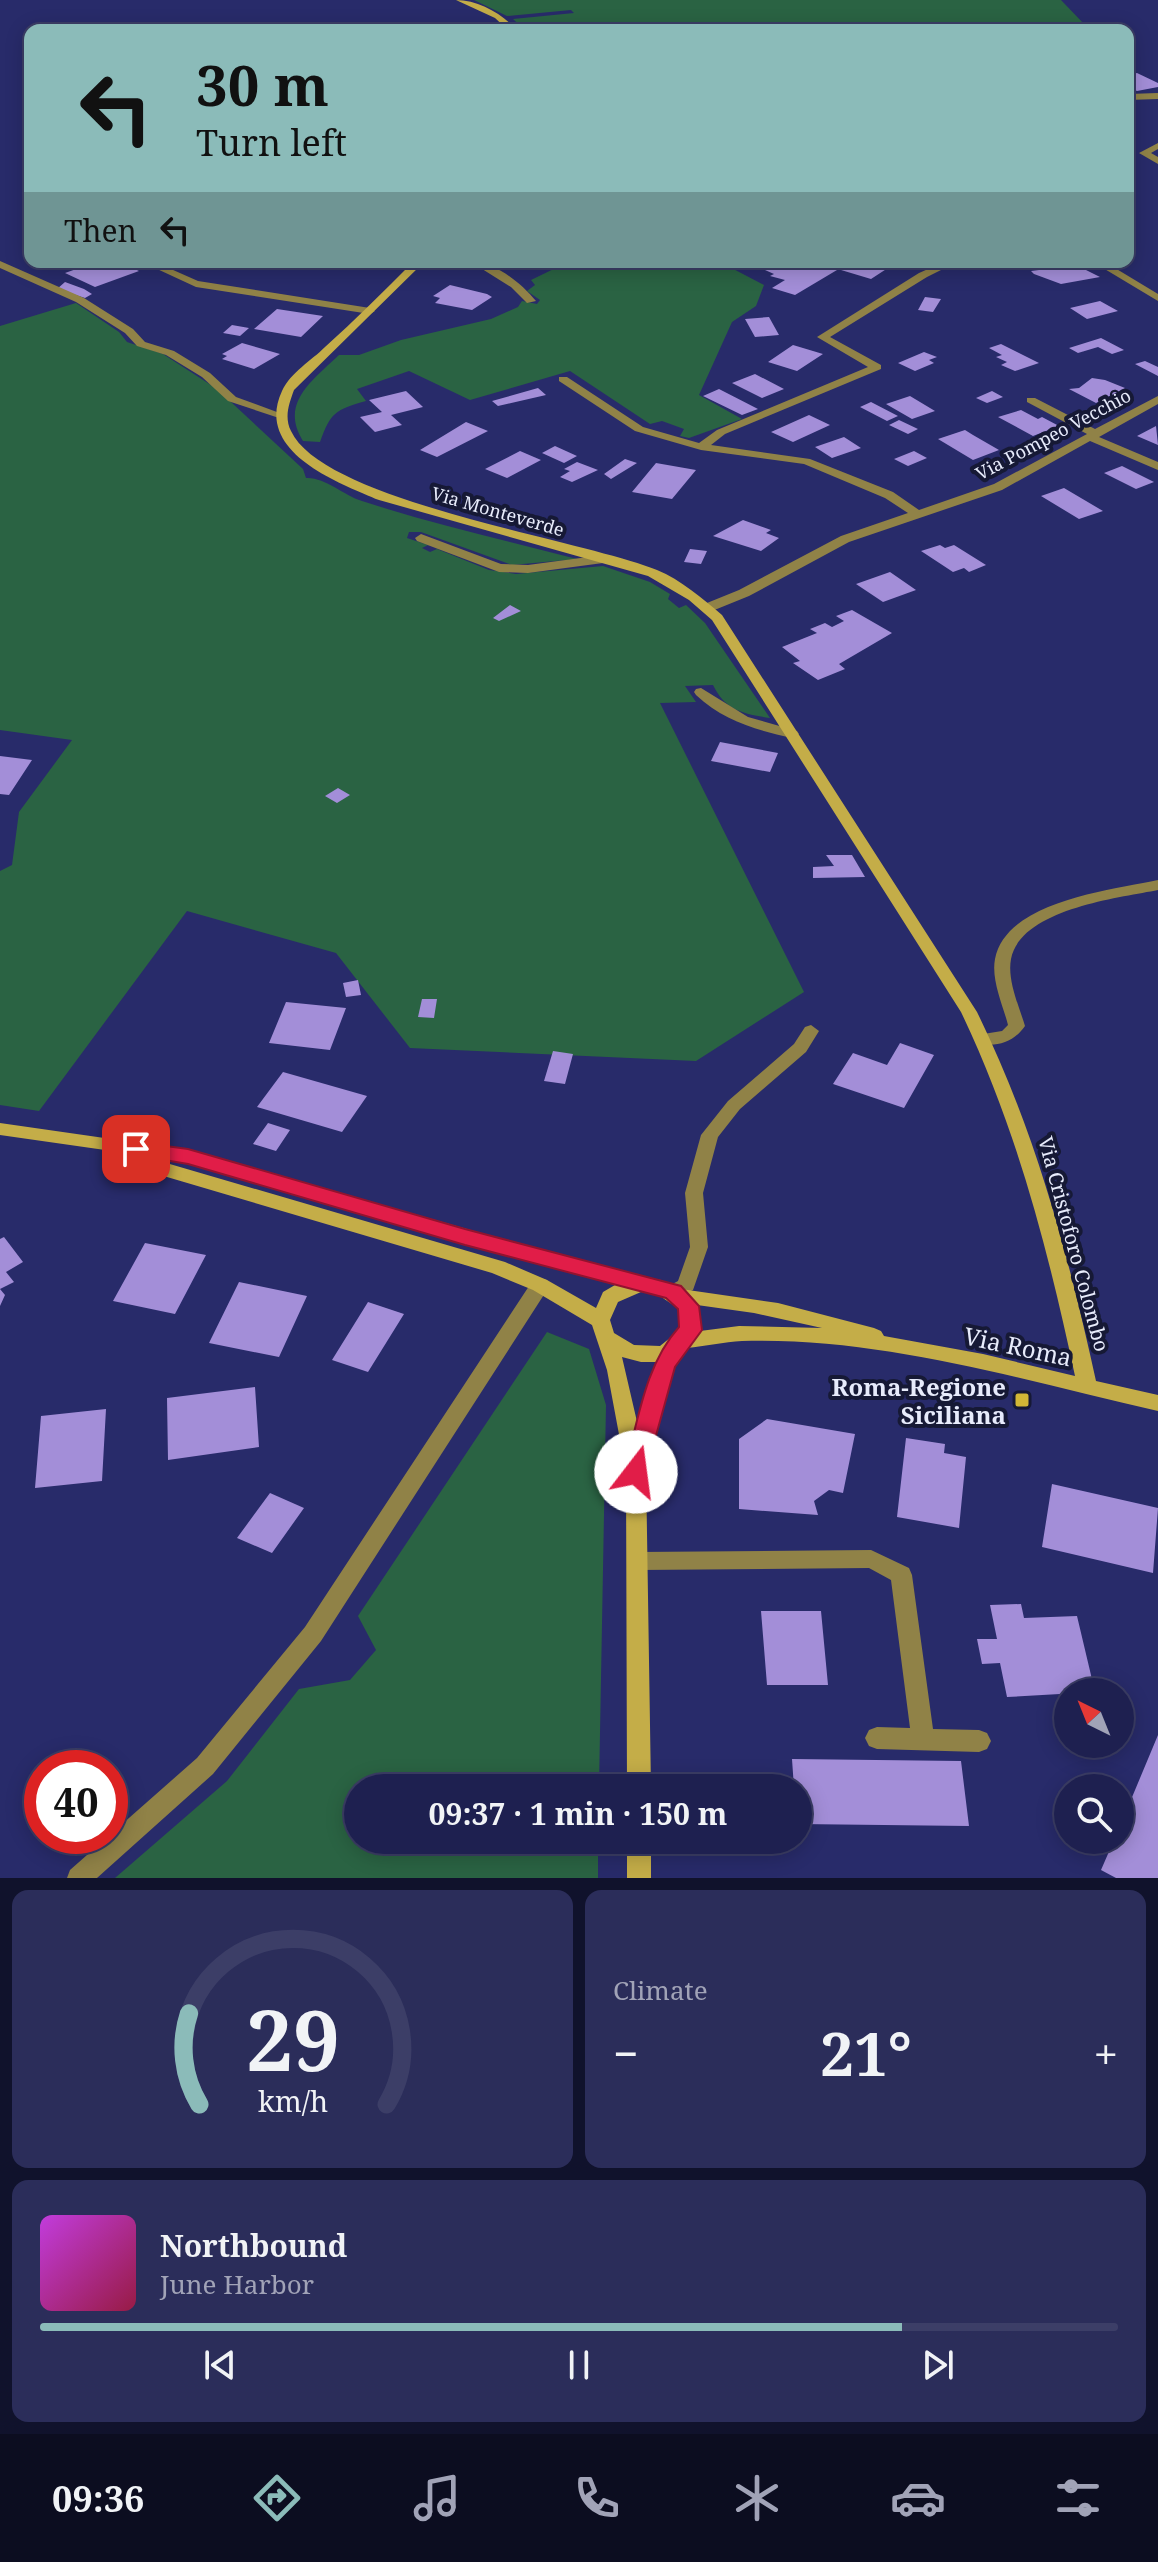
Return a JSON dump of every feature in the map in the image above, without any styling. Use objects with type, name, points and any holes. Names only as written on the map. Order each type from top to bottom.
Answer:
[{"type":"street","points":[[460,0],[498,16],[507,24]]},
{"type":"street","points":[[1134,97],[1158,96]]},
{"type":"street","points":[[1158,146],[1144,153],[1158,161]]},
{"type":"street","points":[[0,264],[80,300],[129,331],[141,344],[170,353],[206,375],[232,399],[279,415],[290,386],[413,268]]},
{"type":"street","points":[[160,268],[196,284],[370,311]]},
{"type":"street","points":[[486,268],[515,285],[531,301]]},
{"type":"street","points":[[701,447],[721,432],[877,367],[822,337],[939,268]]},
{"type":"street","points":[[1108,268],[1158,298]]},
{"type":"street","points":[[563,379],[639,429],[701,447],[806,461],[889,495],[919,515]]},
{"type":"street","name":"Via Pompeo Vecchio","points":[[712,613],[845,539],[998,487],[1158,399]]},
{"type":"street","points":[[1031,400],[1093,435],[1158,466]]},
{"type":"street","name":"Via Monteverde","points":[[279,415],[282,429],[304,456],[348,483],[383,497],[653,573],[677,585],[712,613]]},
{"type":"street","points":[[421,538],[499,568],[528,569],[603,559]]},
{"type":"street","points":[[712,613],[792,734]]},
{"type":"street","points":[[701,692],[721,712],[753,726],[792,734]]},
{"type":"street","name":"Via Cristoforo Colombo","points":[[792,734],[998,1067],[1042,1191],[1088,1388]]},
{"type":"street","points":[[983,1039],[1007,1036],[1017,1026],[1002,974],[1003,955],[1009,939],[1023,926],[1048,912],[1158,885]]},
{"type":"street","points":[[677,1294],[686,1285],[699,1247],[694,1193],[710,1135],[734,1105],[800,1048],[811,1031]]},
{"type":"street","points":[[0,1129],[188,1156],[638,1285],[823,1320],[913,1349]]},
{"type":"street","points":[[57,1138],[498,1267],[540,1285],[604,1330],[630,1354],[645,1356],[722,1333],[766,1330],[913,1349]]},
{"type":"street","points":[[79,1878],[205,1766],[313,1634],[540,1285]]},
{"type":"street","points":[[638,1285],[610,1297],[604,1330],[636,1472],[639,1774]]},
{"type":"street","points":[[636,1472],[664,1367],[692,1318],[677,1294]]},
{"type":"street","name":"Via Roma","points":[[913,1349],[1158,1403]]},
{"type":"street","points":[[638,1561],[871,1559],[901,1575],[923,1739]]},
{"type":"street","points":[[877,1738],[979,1741]]},
{"type":"street","points":[[639,1854],[639,1878]]},
{"type":"green space","points":[[474,0],[1061,0],[1084,24],[518,24],[513,19],[574,13],[571,10],[507,16]]},
{"type":"green space","points":[[556,268],[731,268],[764,285],[756,306],[732,322],[699,395],[742,419],[689,438],[680,436],[684,429],[662,421],[650,424],[570,371],[470,400],[409,371],[357,389],[366,401],[347,407],[331,418],[320,442],[303,441],[295,415],[297,404],[310,383],[339,355],[359,355],[401,340],[491,319],[518,307],[522,301],[537,304],[540,300],[527,291],[535,285],[531,280]]},
{"type":"green space","points":[[76,303],[119,332],[127,342],[163,354],[217,389],[303,469],[306,478],[320,480],[355,498],[388,509],[577,559],[512,565],[421,532],[409,532],[407,538],[428,545],[422,548],[430,552],[437,549],[489,570],[516,574],[603,566],[650,582],[670,594],[668,599],[679,608],[686,605],[705,623],[770,718],[751,715],[729,705],[713,685],[685,686],[696,702],[660,703],[804,992],[696,1061],[410,1048],[336,953],[187,911],[39,1111],[0,1105],[0,871],[12,865],[19,812],[72,740],[0,730],[0,326]]},
{"type":"green space","points":[[547,1332],[589,1349],[606,1405],[599,1774],[344,1774],[344,1854],[598,1854],[598,1878],[115,1878],[227,1781],[299,1689],[350,1680],[376,1650],[358,1616]]},
{"type":"building","points":[[1134,74],[1158,83],[1158,87],[1134,90]]},
{"type":"building","points":[[79,268],[133,268],[139,271],[95,287],[65,273]]},
{"type":"building","points":[[844,268],[888,268],[871,279],[841,270]]},
{"type":"building","points":[[1036,268],[1082,268],[1100,277],[1061,284],[1031,271],[1039,270]]},
{"type":"building","points":[[765,270],[837,270],[795,295],[772,288],[785,280],[770,276],[774,274]]},
{"type":"building","points":[[65,282],[92,294],[85,298],[57,289]]},
{"type":"building","points":[[450,285],[492,297],[472,310],[435,303],[440,298],[433,296]]},
{"type":"building","points":[[925,297],[941,299],[933,312],[918,310]]},
{"type":"building","points":[[1100,301],[1118,311],[1087,319],[1070,308]]},
{"type":"building","points":[[277,309],[323,316],[301,337],[254,329]]},
{"type":"building","points":[[769,317],[779,335],[755,337],[745,319]]},
{"type":"building","points":[[232,325],[249,328],[240,336],[223,333]]},
{"type":"building","points":[[1101,338],[1124,350],[1112,354],[1098,347],[1078,353],[1069,348]]},
{"type":"building","points":[[242,343],[280,354],[254,369],[222,359],[227,356],[222,354]]},
{"type":"building","points":[[1001,344],[1039,363],[1015,371],[1001,365],[1007,362],[996,357],[1002,355],[989,348]]},
{"type":"building","points":[[793,345],[823,354],[797,371],[768,362]]},
{"type":"building","points":[[924,352],[937,357],[929,360],[934,363],[915,371],[898,363]]},
{"type":"building","points":[[1145,361],[1158,367],[1158,376],[1135,364]]},
{"type":"building","points":[[755,374],[784,389],[762,398],[732,383]]},
{"type":"building","points":[[1092,378],[1125,388],[1096,403],[1069,389],[1079,388]]},
{"type":"building","points":[[538,388],[546,395],[498,406],[492,401]]},
{"type":"building","points":[[719,389],[758,409],[742,415],[703,396]]},
{"type":"building","points":[[406,391],[423,407],[391,415],[402,425],[375,432],[360,417],[382,412],[369,400]]},
{"type":"building","points":[[992,391],[1003,397],[987,403],[976,398]]},
{"type":"building","points":[[910,396],[935,411],[912,419],[886,404]]},
{"type":"building","points":[[871,402],[898,416],[887,421],[860,407]]},
{"type":"building","points":[[1021,410],[1059,426],[1033,436],[998,417]]},
{"type":"building","points":[[809,415],[830,425],[793,442],[771,432]]},
{"type":"building","points":[[899,420],[918,429],[908,434],[889,425]]},
{"type":"building","points":[[466,422],[488,431],[437,457],[420,450]]},
{"type":"building","points":[[1156,426],[1158,445],[1137,436]]},
{"type":"building","points":[[965,430],[999,450],[973,460],[938,439]]},
{"type":"building","points":[[844,437],[861,448],[832,458],[815,447]]},
{"type":"building","points":[[555,446],[577,456],[564,463],[542,453]]},
{"type":"building","points":[[520,451],[541,460],[507,478],[485,469]]},
{"type":"building","points":[[914,451],[927,458],[908,466],[894,459]]},
{"type":"building","points":[[625,459],[637,463],[611,479],[604,474]]},
{"type":"building","points":[[577,462],[598,470],[572,482],[560,477],[570,471],[564,469]]},
{"type":"building","points":[[656,463],[696,470],[672,499],[632,492]]},
{"type":"building","points":[[1122,466],[1154,482],[1136,489],[1104,473]]},
{"type":"building","points":[[1064,488],[1103,511],[1079,519],[1041,496]]},
{"type":"building","points":[[743,520],[771,530],[766,533],[779,538],[761,551],[713,536]]},
{"type":"building","points":[[940,545],[945,548],[954,545],[986,565],[969,572],[964,568],[953,572],[921,551]]},
{"type":"building","points":[[690,549],[707,551],[701,564],[684,562]]},
{"type":"building","points":[[890,572],[916,590],[883,602],[856,584]]},
{"type":"building","points":[[510,605],[521,611],[499,621],[493,618]]},
{"type":"building","points":[[852,610],[892,633],[839,664],[845,669],[818,680],[793,663],[800,661],[782,647],[817,633],[810,629],[825,623],[832,627],[844,621],[836,616]]},
{"type":"building","points":[[720,742],[778,753],[770,772],[711,761]]},
{"type":"building","points":[[0,756],[32,760],[9,795],[0,794]]},
{"type":"building","points":[[338,788],[350,795],[337,803],[325,796]]},
{"type":"building","points":[[826,855],[852,855],[865,877],[813,878],[813,867],[834,866]]},
{"type":"building","points":[[358,980],[361,995],[346,997],[343,983]]},
{"type":"building","points":[[422,999],[437,999],[434,1018],[418,1017]]},
{"type":"building","points":[[286,1002],[346,1008],[330,1050],[269,1043]]},
{"type":"building","points":[[900,1043],[934,1055],[904,1108],[833,1084],[853,1053],[887,1065]]},
{"type":"building","points":[[553,1051],[573,1054],[565,1084],[544,1081]]},
{"type":"building","points":[[283,1072],[367,1096],[342,1132],[257,1107]]},
{"type":"building","points":[[268,1123],[290,1130],[276,1151],[253,1144]]},
{"type":"building","points":[[4,1237],[23,1262],[6,1272],[14,1282],[0,1289],[0,1239]]},
{"type":"building","points":[[145,1243],[206,1255],[175,1314],[113,1301]]},
{"type":"building","points":[[239,1282],[307,1296],[279,1357],[209,1343]]},
{"type":"building","points":[[0,1289],[5,1295],[0,1306]]},
{"type":"building","points":[[368,1302],[404,1314],[368,1372],[332,1360]]},
{"type":"building","points":[[255,1387],[259,1447],[168,1460],[167,1398]]},
{"type":"building","points":[[106,1409],[102,1481],[35,1488],[41,1416]]},
{"type":"building","points":[[767,1419],[855,1434],[843,1493],[829,1490],[814,1501],[818,1515],[739,1509],[739,1439]]},
{"type":"building","points":[[906,1438],[945,1444],[944,1453],[966,1457],[959,1528],[897,1517]]},
{"type":"building","points":[[1052,1484],[1158,1508],[1153,1573],[1042,1547]]},
{"type":"building","points":[[270,1493],[304,1508],[272,1553],[237,1538]]},
{"type":"building","points":[[1021,1604],[1024,1618],[1077,1616],[1092,1678],[1054,1678],[1054,1694],[1007,1697],[1000,1663],[982,1664],[977,1639],[997,1639],[990,1605]]},
{"type":"building","points":[[761,1611],[821,1611],[828,1685],[767,1685]]},
{"type":"building","points":[[1158,1735],[1158,1878],[1116,1878],[1101,1870],[1108,1854],[1134,1854],[1134,1792]]},
{"type":"building","points":[[792,1759],[961,1761],[969,1826],[812,1824],[812,1774],[793,1774]]},
{"type":"place","name":"Roma-Regione Siciliana","points":[[1022,1400]]},
{"type":"route","points":[[136,1149],[188,1156],[465,1237],[674,1292],[688,1306],[692,1318],[691,1330],[684,1341],[673,1349],[664,1367],[636,1472]]}]
